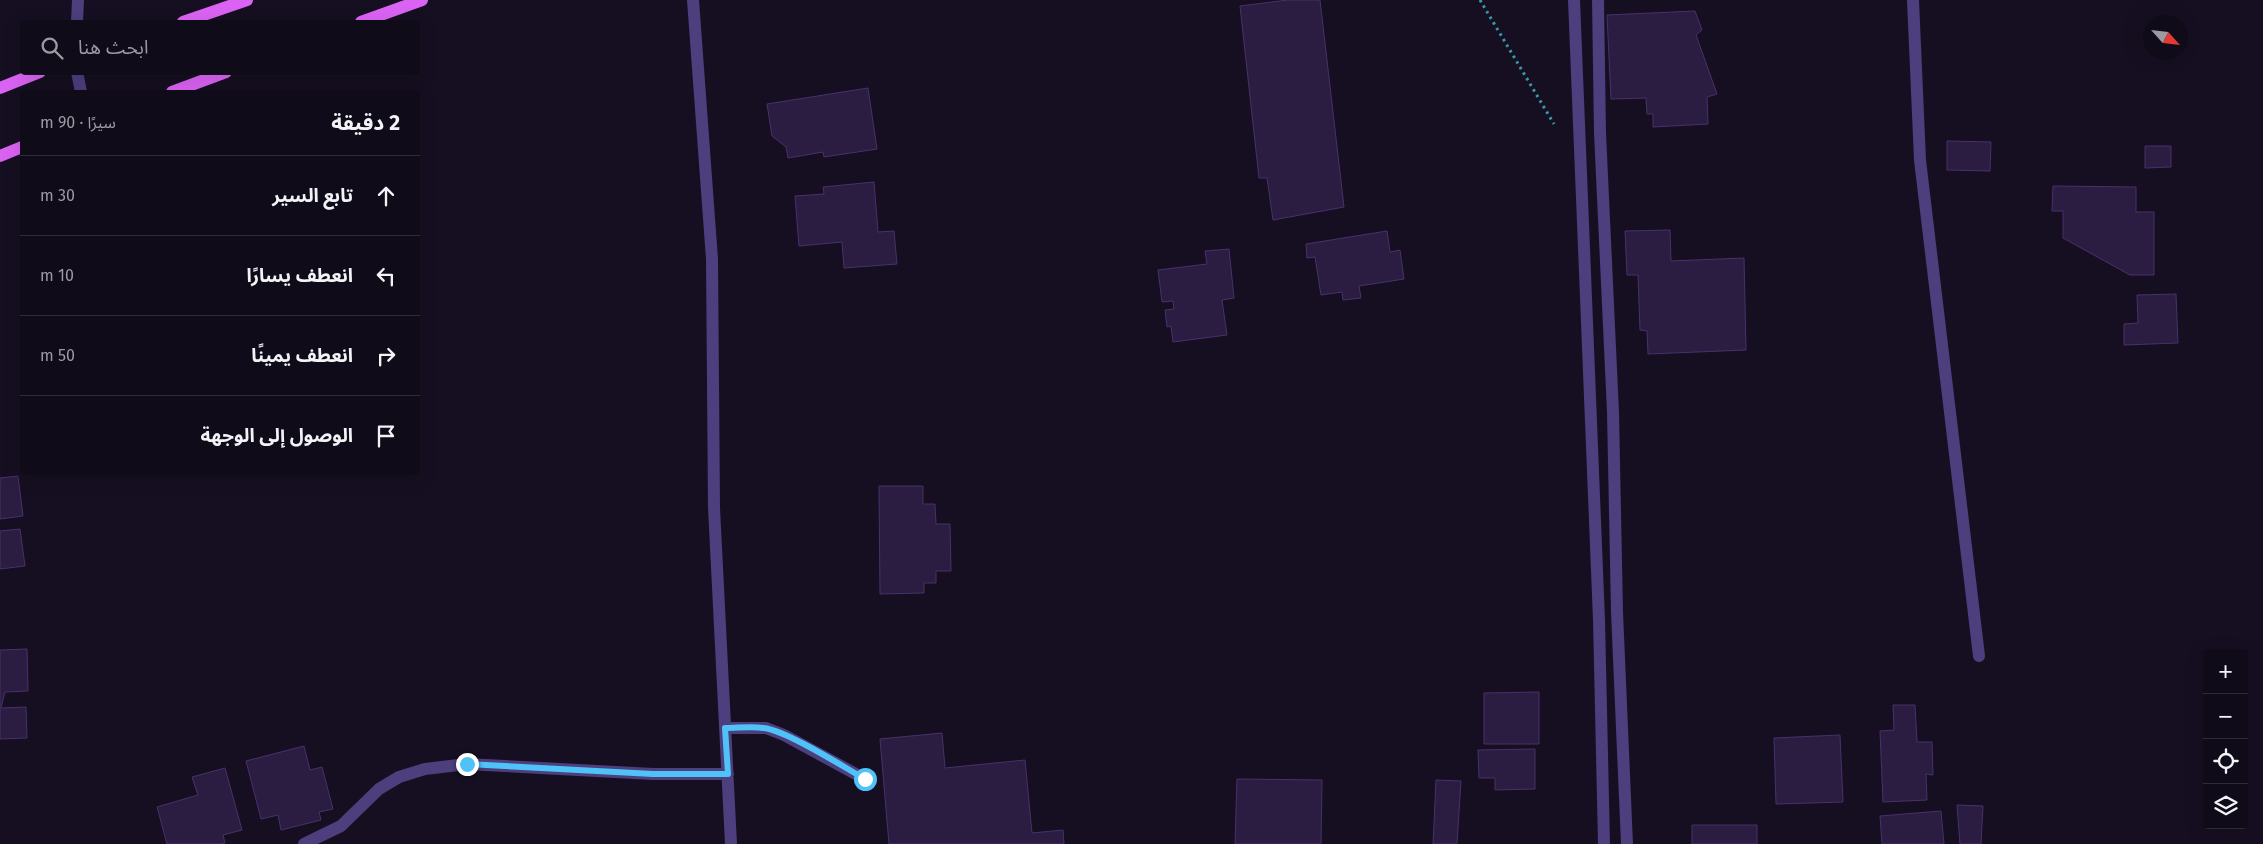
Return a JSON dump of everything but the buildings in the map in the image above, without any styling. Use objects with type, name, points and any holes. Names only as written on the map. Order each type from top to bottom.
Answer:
[{"type":"main road","points":[[188,20],[247,0]]},
{"type":"main road","points":[[367,20],[422,0]]},
{"type":"main road","points":[[0,88],[32,75]]},
{"type":"main road","points":[[177,90],[218,75]]},
{"type":"main road","points":[[0,156],[20,148]]},
{"type":"street","points":[[77,20],[78,0]]},
{"type":"street","points":[[693,0],[712,259],[714,508],[731,844]]},
{"type":"street","points":[[1574,0],[1598,590],[1604,844]]},
{"type":"street","points":[[1598,0],[1599,124],[1612,412],[1616,612],[1626,844]]},
{"type":"street","points":[[1913,0],[1920,160],[1979,656]]},
{"type":"street","points":[[77,75],[80,90]]},
{"type":"street","points":[[725,728],[766,728],[784,735],[865,779]]},
{"type":"street","points":[[304,844],[341,826],[379,789],[399,777],[424,769],[467,764],[653,774],[728,774]]},
{"type":"path","points":[[1480,0],[1558,131]]},
{"type":"route","points":[[467,764],[653,774],[728,774],[725,728],[754,727],[766,728],[784,735],[865,779]]}]
